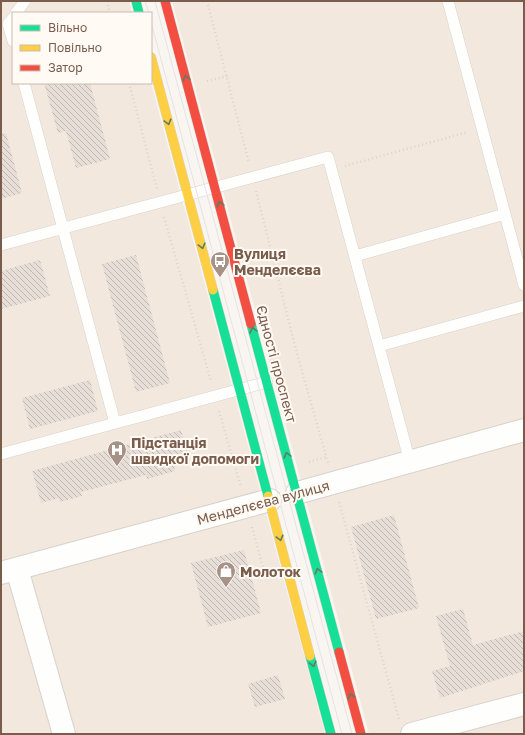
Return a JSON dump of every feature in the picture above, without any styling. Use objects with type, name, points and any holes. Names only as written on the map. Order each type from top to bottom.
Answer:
[{"type":"main road","points":[[136,1],[139,12]]},
{"type":"main road","name":"Єдності проспект","points":[[165,1],[267,382],[283,497],[331,734]]},
{"type":"main road","name":"Єдності проспект","points":[[152,61],[240,389],[283,497],[362,734]]},
{"type":"street","name":"Менделєєва вулиця","points":[[9,571],[524,430]]},
{"type":"street","points":[[9,571],[64,734]]},
{"type":"street","points":[[407,730],[524,704]]},
{"type":"lane","points":[[17,12],[25,1]]},
{"type":"lane","points":[[448,1],[524,285]]},
{"type":"lane","points":[[12,19],[8,24],[12,38]]},
{"type":"lane","points":[[24,84],[116,423]]},
{"type":"lane","points":[[1,245],[328,157],[410,462]]},
{"type":"lane","points":[[354,256],[505,214]]},
{"type":"lane","points":[[379,346],[524,306]]},
{"type":"lane","points":[[1,454],[267,382]]},
{"type":"path","points":[[107,1],[110,12]]},
{"type":"path","points":[[207,1],[296,350],[326,457]]},
{"type":"path","points":[[128,84],[239,481]]},
{"type":"path","points":[[332,170],[482,128]]},
{"type":"path","points":[[337,496],[407,730]]},
{"type":"shaded area","points":[[1,1],[129,1],[132,12],[12,12],[12,84],[151,84],[325,734],[1,734]]},
{"type":"shaded area","points":[[172,1],[524,1],[524,734],[369,734]]},
{"type":"building","points":[[44,84],[90,84],[110,159],[76,168],[66,131],[58,133]]},
{"type":"building","points":[[6,133],[22,193],[1,199],[1,134]]},
{"type":"building","points":[[136,255],[170,383],[136,392],[102,264]]},
{"type":"building","points":[[40,260],[50,296],[1,309],[1,271]]},
{"type":"building","points":[[90,380],[98,411],[30,429],[22,398]]},
{"type":"building","points":[[181,430],[190,463],[174,467],[175,471],[147,479],[146,475],[81,492],[82,496],[60,502],[59,498],[41,503],[32,471]]},
{"type":"building","points":[[394,515],[419,608],[376,619],[351,527]]},
{"type":"building","points":[[244,550],[261,613],[208,627],[191,563]]},
{"type":"building","points":[[463,609],[473,645],[524,631],[524,671],[440,698],[432,671],[450,666],[436,616]]},
{"type":"building","points":[[278,675],[285,699],[255,707],[248,684]]},
{"type":"tram line","points":[[145,1],[149,12]]},
{"type":"tram line","points":[[155,1],[352,734]]},
{"type":"tram line","points":[[152,26],[342,734]]},
{"type":"traffic: fast","points":[[136,1],[139,12]]},
{"type":"traffic: fast","points":[[213,290],[268,496]]},
{"type":"traffic: fast","points":[[251,324],[339,652]]},
{"type":"traffic: fast","points":[[310,656],[331,734]]},
{"type":"traffic: slow","points":[[152,61],[213,290]]},
{"type":"traffic: slow","points":[[268,496],[310,656]]},
{"type":"traffic: jam","points":[[165,1],[251,324]]},
{"type":"traffic: jam","points":[[339,652],[361,734]]},
{"type":"place","name":"Вулиця Менделєєва","points":[[220,278]]},
{"type":"place","name":"Підстанція швидкої допомоги","points":[[117,467]]},
{"type":"place","name":"Молоток","points":[[226,588]]}]
